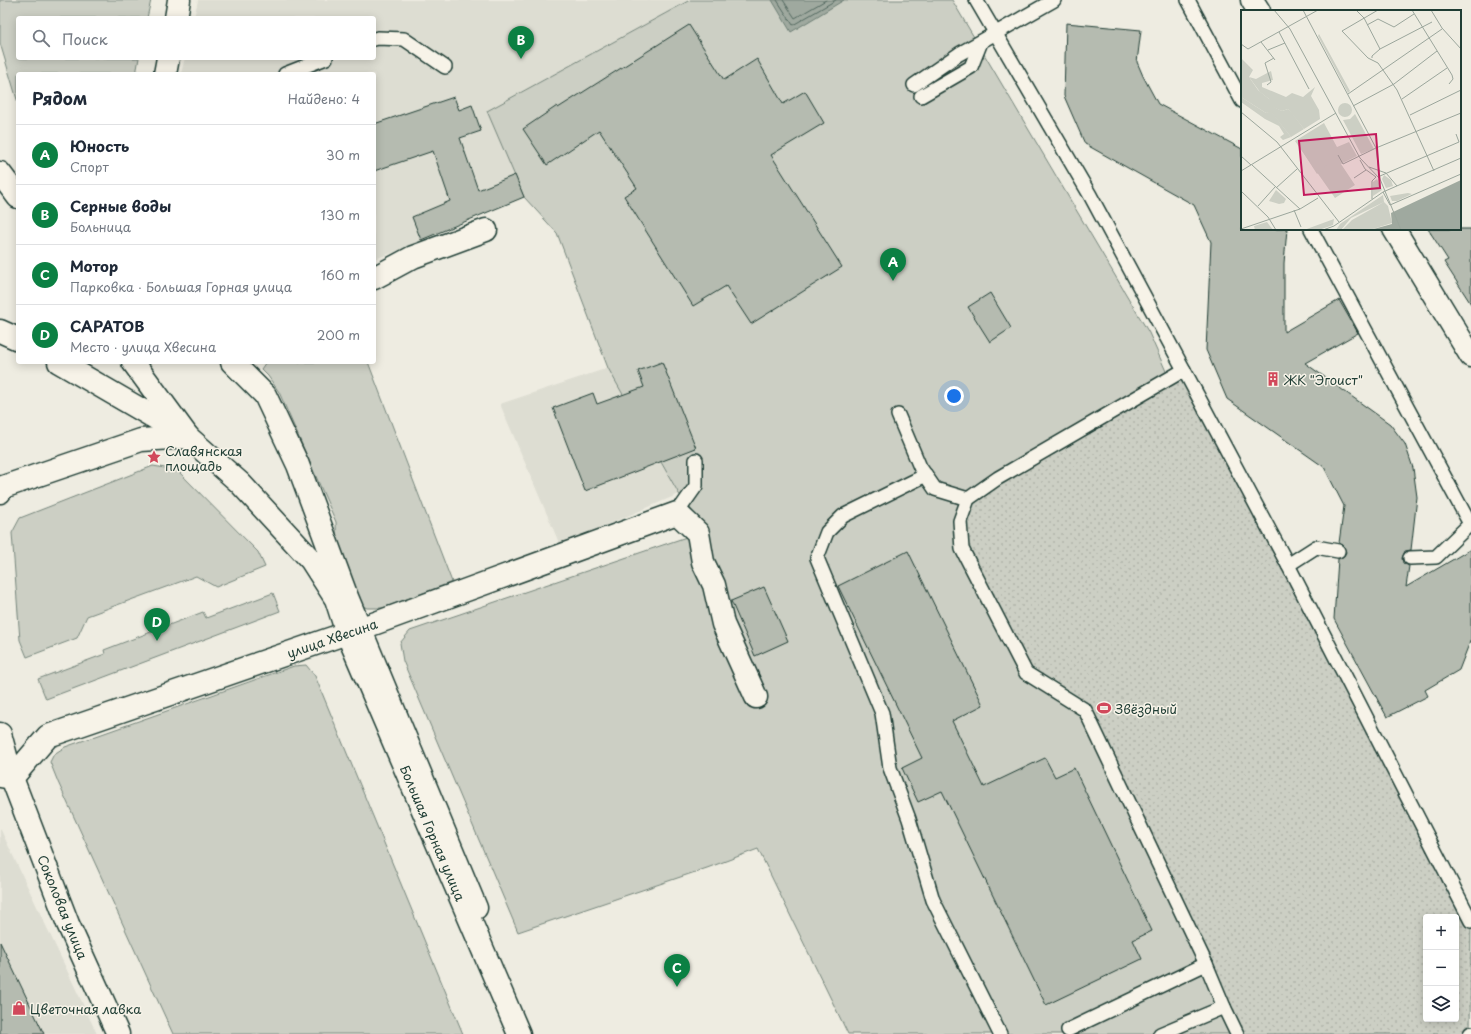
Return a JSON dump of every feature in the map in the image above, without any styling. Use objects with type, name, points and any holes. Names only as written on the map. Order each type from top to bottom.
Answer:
[{"type":"street","points":[[176,16],[179,0]]},
{"type":"street","points":[[1252,0],[1258,10]]},
{"type":"street","points":[[165,72],[168,60]]},
{"type":"street","points":[[0,174],[16,194]]},
{"type":"street","points":[[376,277],[414,257],[486,230]]},
{"type":"street","points":[[1395,230],[1471,356]]},
{"type":"street","points":[[0,331],[16,338]]},
{"type":"street","points":[[62,364],[188,437],[240,483],[311,560],[354,630],[530,1034]]},
{"type":"street","points":[[134,364],[188,437]]},
{"type":"street","points":[[236,364],[266,395],[298,465],[347,597],[354,630]]},
{"type":"street","points":[[0,492],[3,487],[141,440],[188,437]]},
{"type":"street","points":[[677,513],[698,533],[704,562],[714,585],[723,624],[756,697]]},
{"type":"street","name":"улица Хвесина","points":[[6,777],[48,736],[354,630],[677,513]]},
{"type":"street","name":"Большая Горная улица","points":[[354,630],[519,1034]]},
{"type":"street","points":[[0,734],[6,777]]},
{"type":"street","name":"Соколовая улица","points":[[6,777],[68,924],[118,1034]]},
{"type":"lane","points":[[976,0],[1090,195],[1288,565],[1471,921]]},
{"type":"lane","points":[[914,85],[959,54],[1054,0]]},
{"type":"lane","points":[[1188,0],[1241,99]]},
{"type":"lane","points":[[376,38],[404,39],[445,67]]},
{"type":"lane","points":[[921,96],[971,66],[981,42]]},
{"type":"lane","points":[[290,72],[321,60]]},
{"type":"lane","points":[[1312,230],[1470,524],[1436,557],[1410,558]]},
{"type":"lane","points":[[1184,370],[998,478],[968,499],[960,521],[962,548],[1026,673],[1085,710],[1206,964],[1237,1034]]},
{"type":"lane","points":[[898,415],[920,467],[935,489],[968,499]]},
{"type":"lane","points":[[677,513],[696,486],[696,460]]},
{"type":"lane","points":[[926,475],[843,516],[826,532],[818,558],[882,712],[890,768],[909,819],[933,900],[1000,1034]]},
{"type":"lane","points":[[1288,565],[1316,547],[1338,551]]},
{"type":"lane","points":[[1068,1030],[1206,964]]},
{"type":"lane","points":[[1160,1034],[1224,1007]]},
{"type":"shaded area","points":[[0,0],[151,0],[147,16],[16,16],[16,60],[139,60],[136,72],[16,72],[16,96],[0,43]]},
{"type":"shaded area","points":[[198,0],[690,0],[488,111],[524,197],[376,258],[376,72],[182,72],[184,60],[376,60],[376,16],[194,16]]},
{"type":"shaded area","points":[[690,0],[952,0],[1149,333],[1169,378],[1425,914],[1423,914],[1423,1022],[1459,1022],[1471,1034],[848,1034],[758,849],[707,868],[518,932],[403,661],[400,643],[410,631],[707,530],[679,494],[608,368],[557,233],[524,197],[487,111]]},
{"type":"shaded area","points":[[265,364],[369,364],[452,582],[383,608],[367,608],[354,602],[337,556],[336,522],[279,392],[261,369]]},
{"type":"shaded area","points":[[608,368],[679,494],[560,545],[500,404]]},
{"type":"shaded area","points":[[1184,370],[1471,921],[1470,1034],[1237,1034],[1085,710],[1026,673],[962,549],[968,499]]},
{"type":"shaded area","points":[[153,466],[177,470],[258,552],[265,567],[216,587],[196,576],[87,616],[77,638],[27,657],[20,640],[12,533],[20,518]]},
{"type":"shaded area","points":[[273,593],[280,611],[46,699],[38,679],[105,654],[104,650],[203,612],[206,618]]},
{"type":"shaded area","points":[[306,665],[315,676],[463,1034],[173,1034],[58,782],[50,762],[54,754],[65,747],[294,666]]},
{"type":"shaded area","points":[[0,828],[97,1034],[0,1034]]},
{"type":"water","points":[[772,0],[844,0],[791,32]]},
{"type":"building","name":"ЖК \"Эгоист\"","points":[[1066,23],[1141,30],[1137,62],[1158,104],[1241,148],[1241,230],[1287,230],[1284,263],[1284,332],[1339,300],[1358,333],[1305,363],[1390,424],[1405,444],[1413,468],[1417,497],[1411,550],[1405,551],[1402,558],[1403,563],[1409,566],[1406,587],[1471,549],[1471,639],[1459,670],[1425,690],[1428,696],[1387,717],[1334,619],[1338,559],[1344,556],[1346,552],[1343,545],[1339,543],[1344,506],[1324,467],[1227,399],[1206,350],[1211,242],[1194,205],[1085,144],[1064,96]]},
{"type":"building","points":[[689,25],[724,80],[757,59],[783,104],[805,91],[824,123],[771,155],[842,267],[751,324],[726,286],[693,306],[624,196],[637,188],[599,130],[547,165],[523,129],[557,106],[558,108]]},
{"type":"building","points":[[454,97],[459,110],[472,105],[481,131],[460,138],[478,190],[515,175],[524,197],[421,240],[412,217],[450,201],[433,151],[376,170],[376,123]]},
{"type":"building","points":[[1471,229],[1471,304],[1444,262],[1448,260],[1429,230]]},
{"type":"building","points":[[990,293],[1011,328],[990,342],[968,307]]},
{"type":"building","points":[[662,362],[696,448],[585,491],[553,408],[593,393],[597,404],[644,387],[638,371]]},
{"type":"building","points":[[908,551],[983,705],[952,721],[984,787],[1045,758],[1055,777],[1074,768],[1152,931],[1133,940],[1142,959],[1046,1005],[942,791],[918,802],[902,768],[922,758],[838,586]]},
{"type":"building","points":[[764,587],[788,641],[755,656],[731,601]]},
{"type":"building","points":[[0,942],[44,1034],[0,1034]]},
{"type":"place","name":"Серные воды","points":[[521,59]]},
{"type":"place","name":"Юность","points":[[893,281]]},
{"type":"place","name":"ЖК \"Эгоист\"","points":[[1273,379]]},
{"type":"place","name":"Славянская площадь","points":[[154,457]]},
{"type":"place","name":"САРАТОВ","points":[[157,641]]},
{"type":"place","name":"Звёздный","points":[[1104,708]]},
{"type":"place","name":"Мотор","points":[[677,987]]},
{"type":"place","name":"Цветочная лавка","points":[[19,1008]]}]
